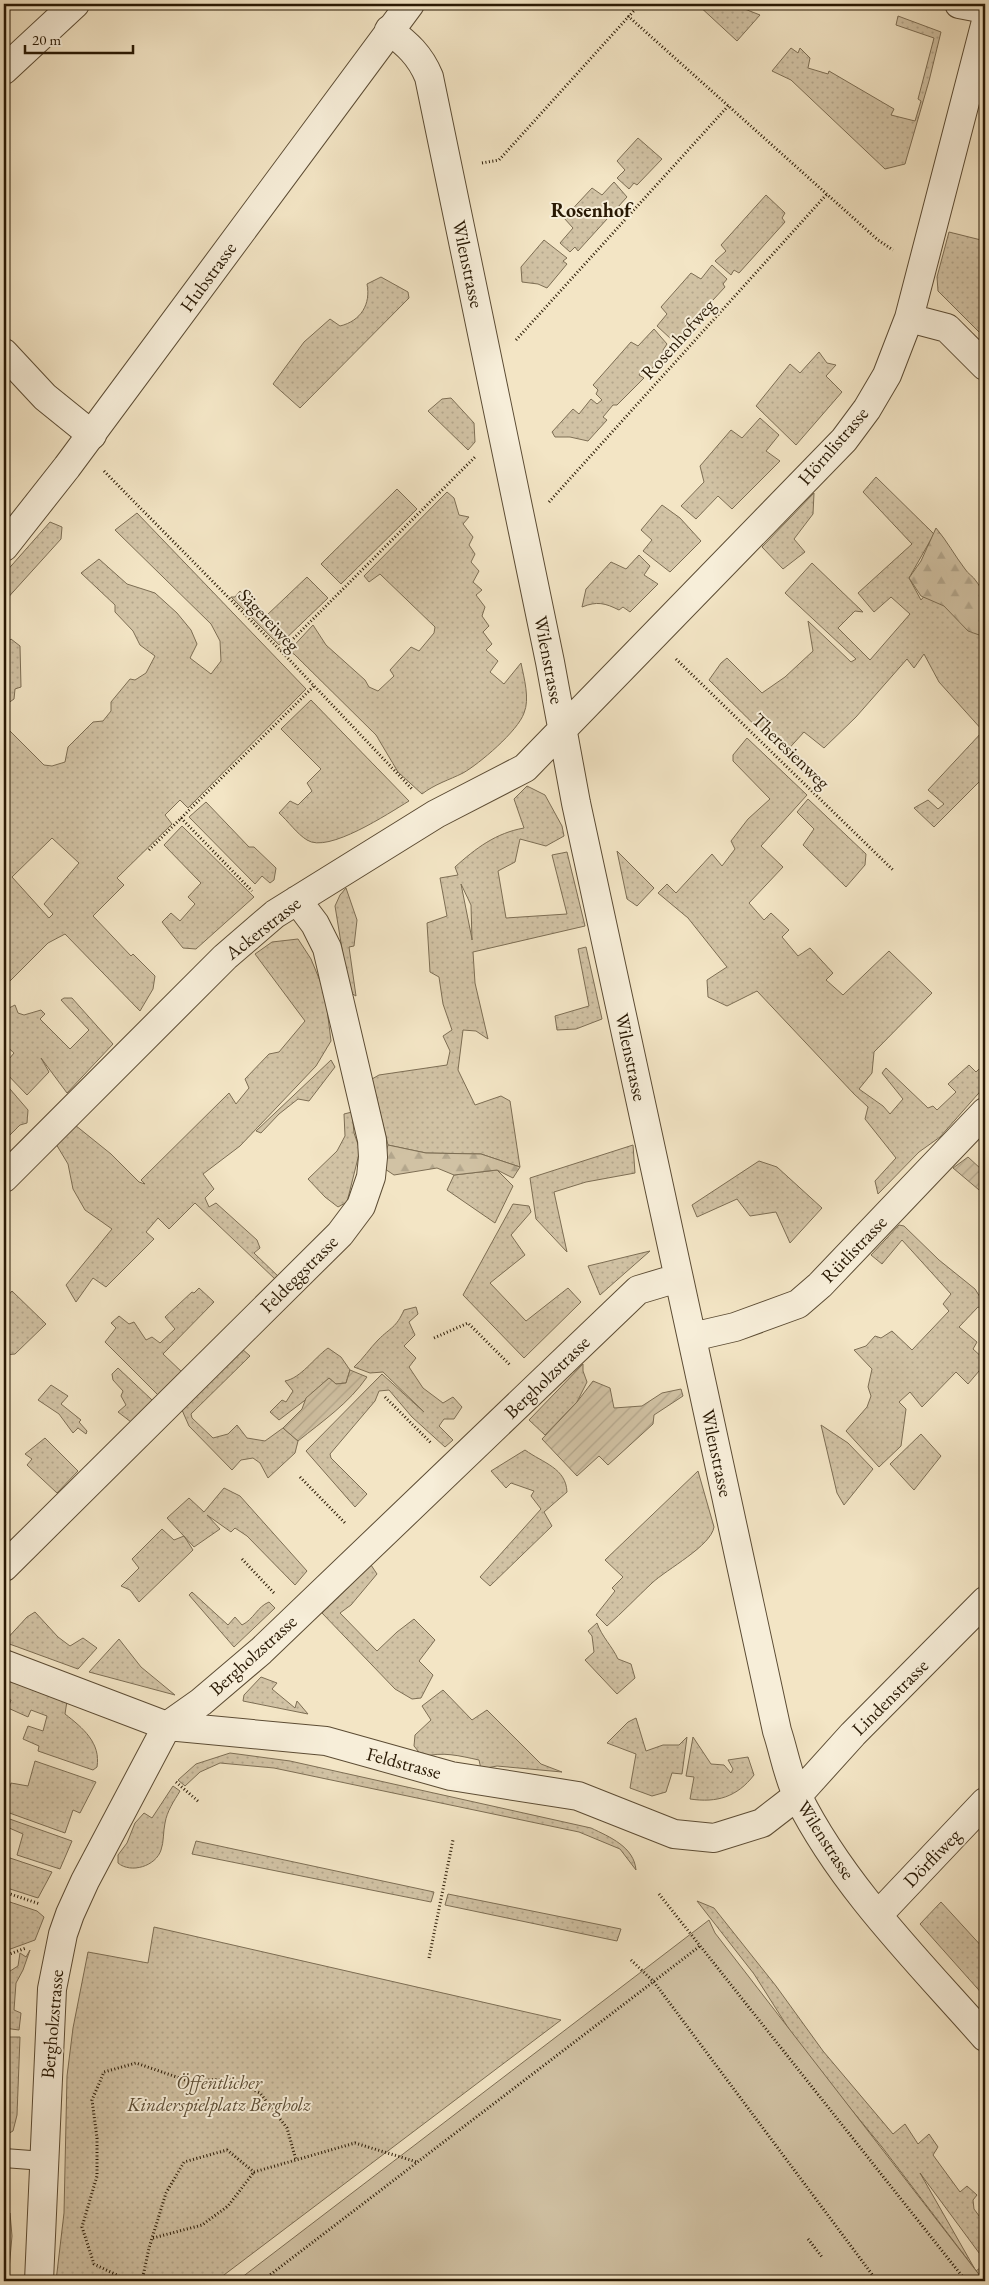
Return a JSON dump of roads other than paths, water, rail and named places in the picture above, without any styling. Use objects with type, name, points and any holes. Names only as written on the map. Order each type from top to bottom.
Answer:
[{"type":"street","points":[[4,70],[75,4]]},
{"type":"street","name":"Hubstrasse","points":[[4,547],[92,435],[410,4]]},
{"type":"street","points":[[958,4],[985,9]]},
{"type":"street","name":"Hörnlistrasse","points":[[563,731],[647,640],[844,440],[867,409],[887,375],[909,318],[985,25]]},
{"type":"street","name":"Wilenstrasse","points":[[389,30],[414,49],[423,62],[429,77],[563,731],[576,803],[777,1731],[797,1796],[832,1852],[878,1915],[985,2037]]},
{"type":"street","points":[[909,318],[947,328],[985,366]]},
{"type":"street","points":[[4,353],[45,397],[92,435]]},
{"type":"street","name":"Ackerstrasse","points":[[4,1178],[226,957],[275,914],[436,814],[525,768],[563,731]]},
{"type":"street","name":"Feldeggstrasse","points":[[4,1567],[340,1234],[361,1206],[371,1177],[372,1140],[327,948],[315,924],[297,900]]},
{"type":"street","name":"Rütlistrasse","points":[[692,1337],[735,1327],[798,1304],[820,1285],[985,1112]]},
{"type":"street","name":"Bergholzstrasse","points":[[39,2281],[52,1989],[63,1934],[85,1881],[167,1726],[201,1702],[297,1616],[638,1290],[678,1278]]},
{"type":"street","name":"Lindenstrasse","points":[[797,1796],[853,1734],[985,1601]]},
{"type":"street","name":"Feldstrasse","points":[[4,1664],[167,1726],[326,1741],[452,1776],[578,1796],[674,1834],[714,1838],[762,1823],[797,1796]]},
{"type":"street","name":"Dörfliweg","points":[[878,1915],[985,1802]]},
{"type":"lane","points":[[4,2158],[44,2161]]},
{"type":"district","name":"Rosenhof","points":[[591,210]]},
{"type":"park label","name":"Öffentlicher Kinderspielplatz Bergholz","points":[[219,2093]]}]
